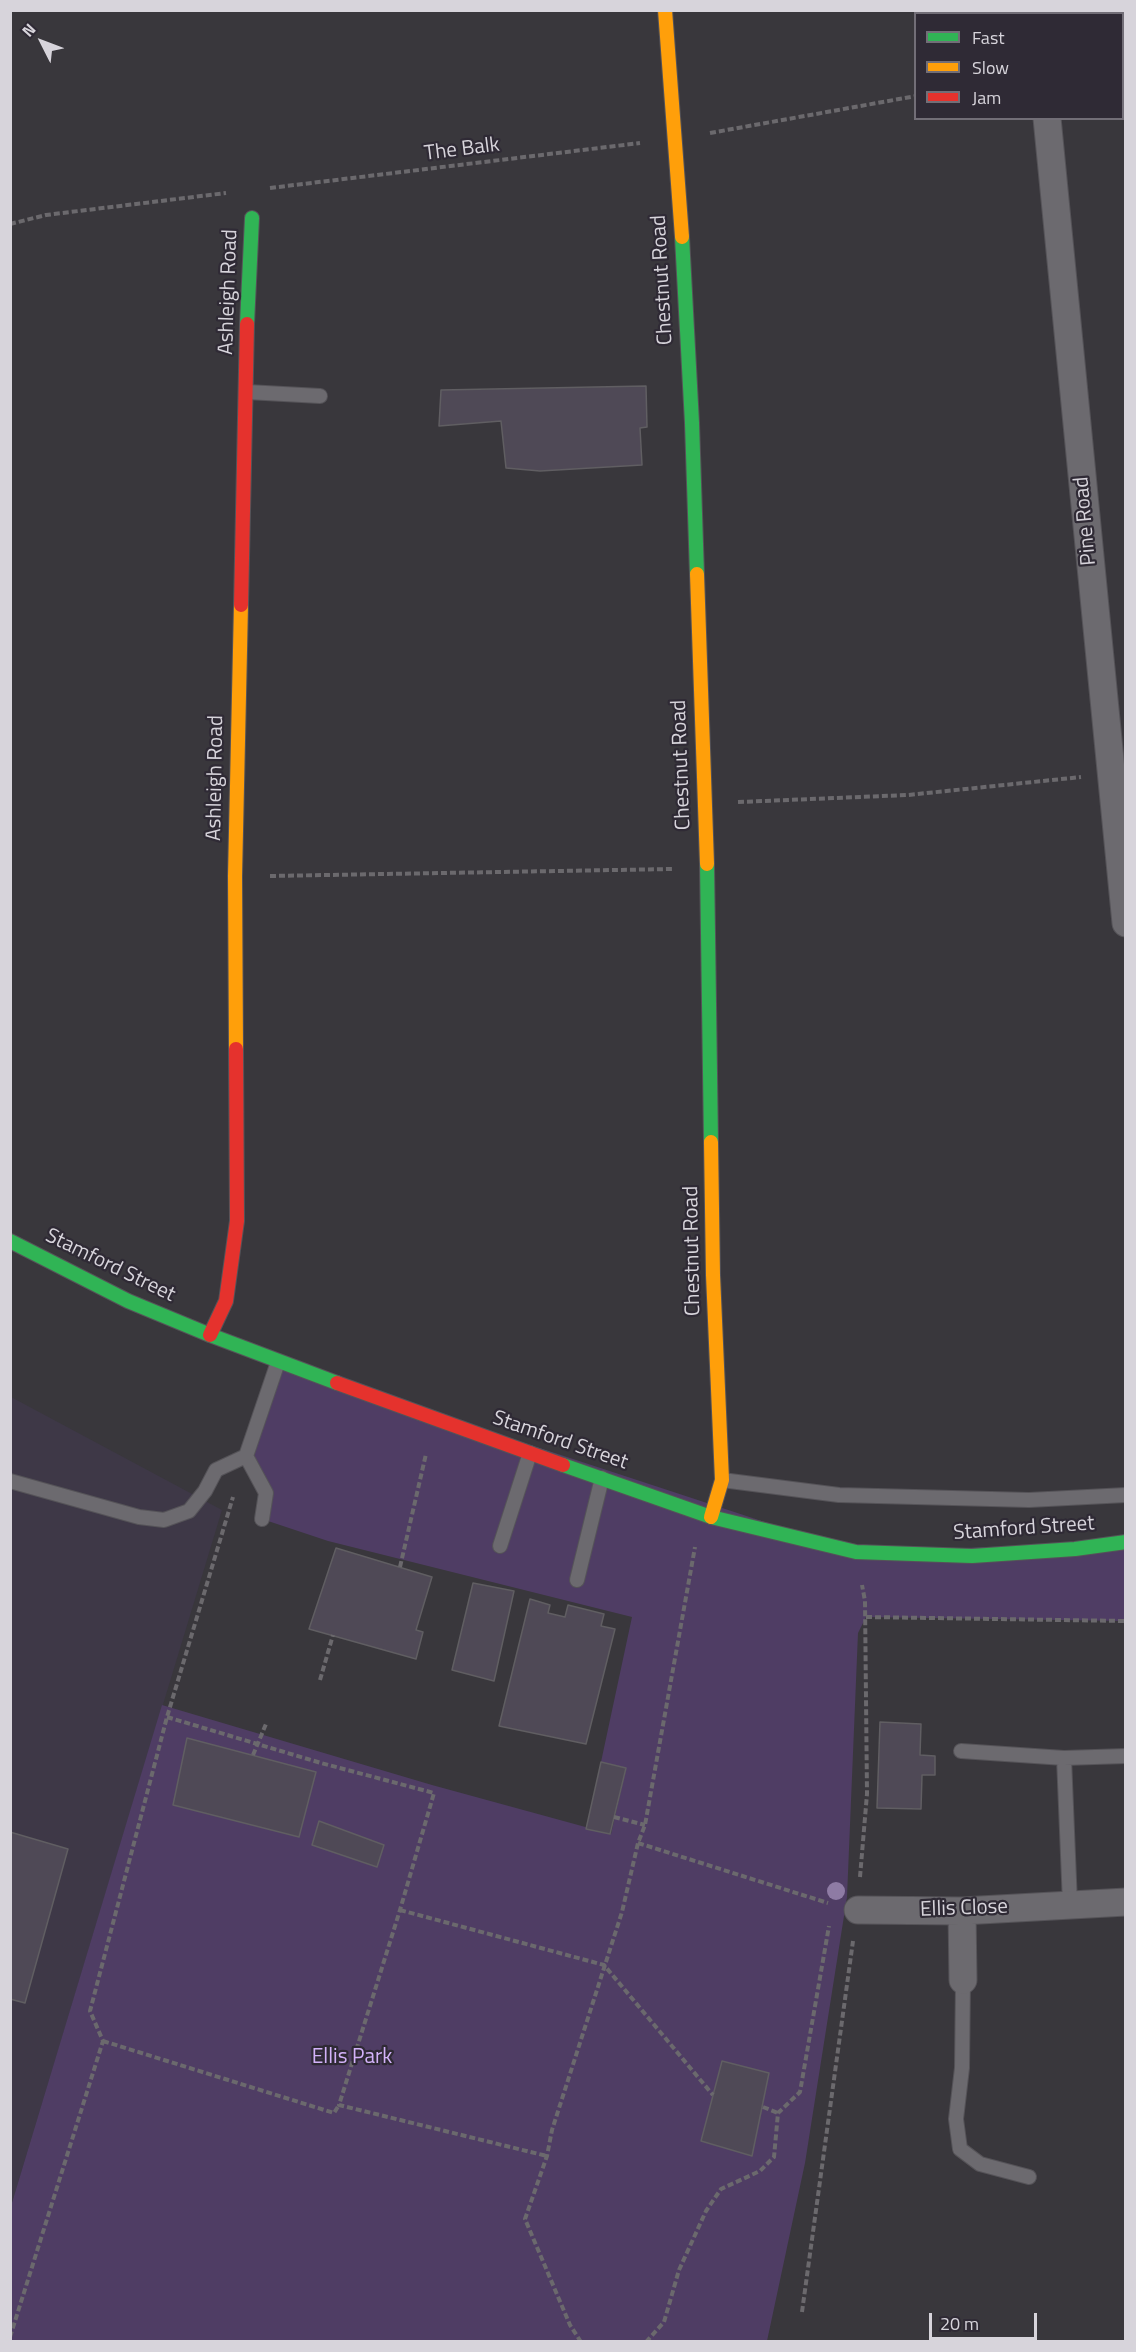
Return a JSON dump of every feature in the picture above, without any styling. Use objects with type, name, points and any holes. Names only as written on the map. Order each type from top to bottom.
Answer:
[{"type":"street","name":"Chestnut Road","points":[[665,10],[676,139],[692,423],[707,869],[713,1275],[722,1480],[706,1516]]},
{"type":"street","name":"Pine Road","points":[[1047,120],[1125,923]]},
{"type":"street","name":"Ashleigh Road","points":[[210,1335],[226,1301],[237,1221],[235,876],[248,300],[252,218]]},
{"type":"street","name":"Stamford Street","points":[[10,1241],[128,1301],[278,1362],[706,1516],[856,1552],[972,1556],[1075,1549],[1125,1542]]},
{"type":"street","name":"Ellis Close","points":[[845,1907],[962,1911],[1125,1902]]},
{"type":"street","points":[[962,1911],[963,1980]]},
{"type":"lane","points":[[247,392],[320,396]]},
{"type":"lane","points":[[10,1481],[139,1518],[164,1520],[189,1511],[205,1491],[216,1470],[246,1456],[278,1362]]},
{"type":"lane","points":[[500,1546],[530,1453]]},
{"type":"lane","points":[[246,1456],[266,1493],[262,1519]]},
{"type":"lane","points":[[577,1580],[602,1478]]},
{"type":"lane","points":[[722,1480],[839,1495],[1029,1500],[1125,1495]]},
{"type":"lane","points":[[962,1751],[1064,1758],[1125,1756]]},
{"type":"lane","points":[[1064,1758],[1070,1904]]},
{"type":"lane","points":[[963,1980],[962,2068],[956,2119],[960,2149],[980,2164],[1029,2177]]},
{"type":"path","name":"The Balk","points":[[267,188],[676,139],[914,96]]},
{"type":"path","points":[[10,224],[46,215],[232,192]]},
{"type":"path","points":[[705,803],[908,795],[1110,774]]},
{"type":"path","points":[[235,876],[707,869]]},
{"type":"path","points":[[400,1567],[434,1419]]},
{"type":"path","points":[[10,2337],[104,2041],[90,2011],[167,1717],[246,1456]]},
{"type":"path","points":[[581,2342],[570,2325],[525,2219],[547,2156],[552,2130],[622,1912],[638,1843],[645,1825],[706,1516]]},
{"type":"path","points":[[866,1617],[1125,1621]]},
{"type":"path","points":[[320,1680],[333,1635]]},
{"type":"path","points":[[104,2041],[334,2114],[339,2105],[435,1793],[321,1764],[167,1717]]},
{"type":"path","points":[[253,1755],[266,1724]]},
{"type":"path","points":[[614,1817],[645,1825]]},
{"type":"path","points":[[638,1843],[845,1907],[800,2092],[778,2113],[774,2157],[760,2171],[721,2189],[706,2211],[679,2270],[664,2322],[646,2342]]},
{"type":"path","points":[[400,1910],[604,1965],[713,2095]]},
{"type":"path","points":[[339,2105],[547,2156]]},
{"type":"path","points":[[763,2107],[778,2113]]},
{"type":"shaded area","points":[[11,1397],[222,1510],[11,2206]]},
{"type":"green space","name":"Ellis Park","points":[[278,1362],[856,1552],[1125,1542],[1125,1621],[866,1617],[858,1633],[847,1897],[805,2163],[767,2341],[11,2342],[11,2206],[162,1705],[432,1785],[611,1834],[626,1768],[601,1762],[632,1617],[328,1541],[262,1519],[266,1493],[246,1456]]},
{"type":"building","points":[[646,386],[647,427],[640,428],[642,465],[540,471],[506,468],[501,421],[439,426],[441,390]]},
{"type":"building","points":[[336,1548],[432,1577],[416,1630],[423,1632],[416,1659],[309,1629]]},
{"type":"building","points":[[473,1583],[514,1591],[494,1681],[452,1670]]},
{"type":"building","points":[[530,1599],[550,1605],[548,1613],[565,1617],[568,1605],[604,1614],[601,1626],[615,1629],[586,1744],[499,1726]]},
{"type":"building","points":[[880,1722],[921,1724],[920,1755],[935,1756],[935,1775],[922,1775],[921,1809],[877,1808]]},
{"type":"building","points":[[187,1738],[316,1772],[299,1837],[173,1805]]},
{"type":"building","points":[[601,1762],[626,1768],[610,1834],[586,1829]]},
{"type":"building","points":[[319,1821],[384,1845],[377,1867],[312,1845]]},
{"type":"building","points":[[10,1832],[68,1849],[25,2003],[10,1999]]},
{"type":"building","points":[[722,2061],[769,2073],[752,2156],[701,2141]]},
{"type":"traffic: fast","points":[[247,324],[252,218]]},
{"type":"traffic: fast","points":[[682,237],[697,574]]},
{"type":"traffic: fast","points":[[707,864],[711,1142]]},
{"type":"traffic: fast","points":[[10,1241],[128,1301],[337,1383]]},
{"type":"traffic: fast","points":[[563,1465],[711,1517],[856,1552],[972,1556],[1075,1549],[1126,1542]]},
{"type":"traffic: slow","points":[[665,10],[682,237]]},
{"type":"traffic: slow","points":[[697,574],[707,864]]},
{"type":"traffic: slow","points":[[236,1049],[235,876],[241,605]]},
{"type":"traffic: slow","points":[[711,1142],[713,1275],[722,1480],[711,1517]]},
{"type":"traffic: jam","points":[[241,605],[247,324]]},
{"type":"traffic: jam","points":[[210,1335],[226,1301],[237,1221],[236,1049]]},
{"type":"traffic: jam","points":[[337,1383],[563,1465]]}]
